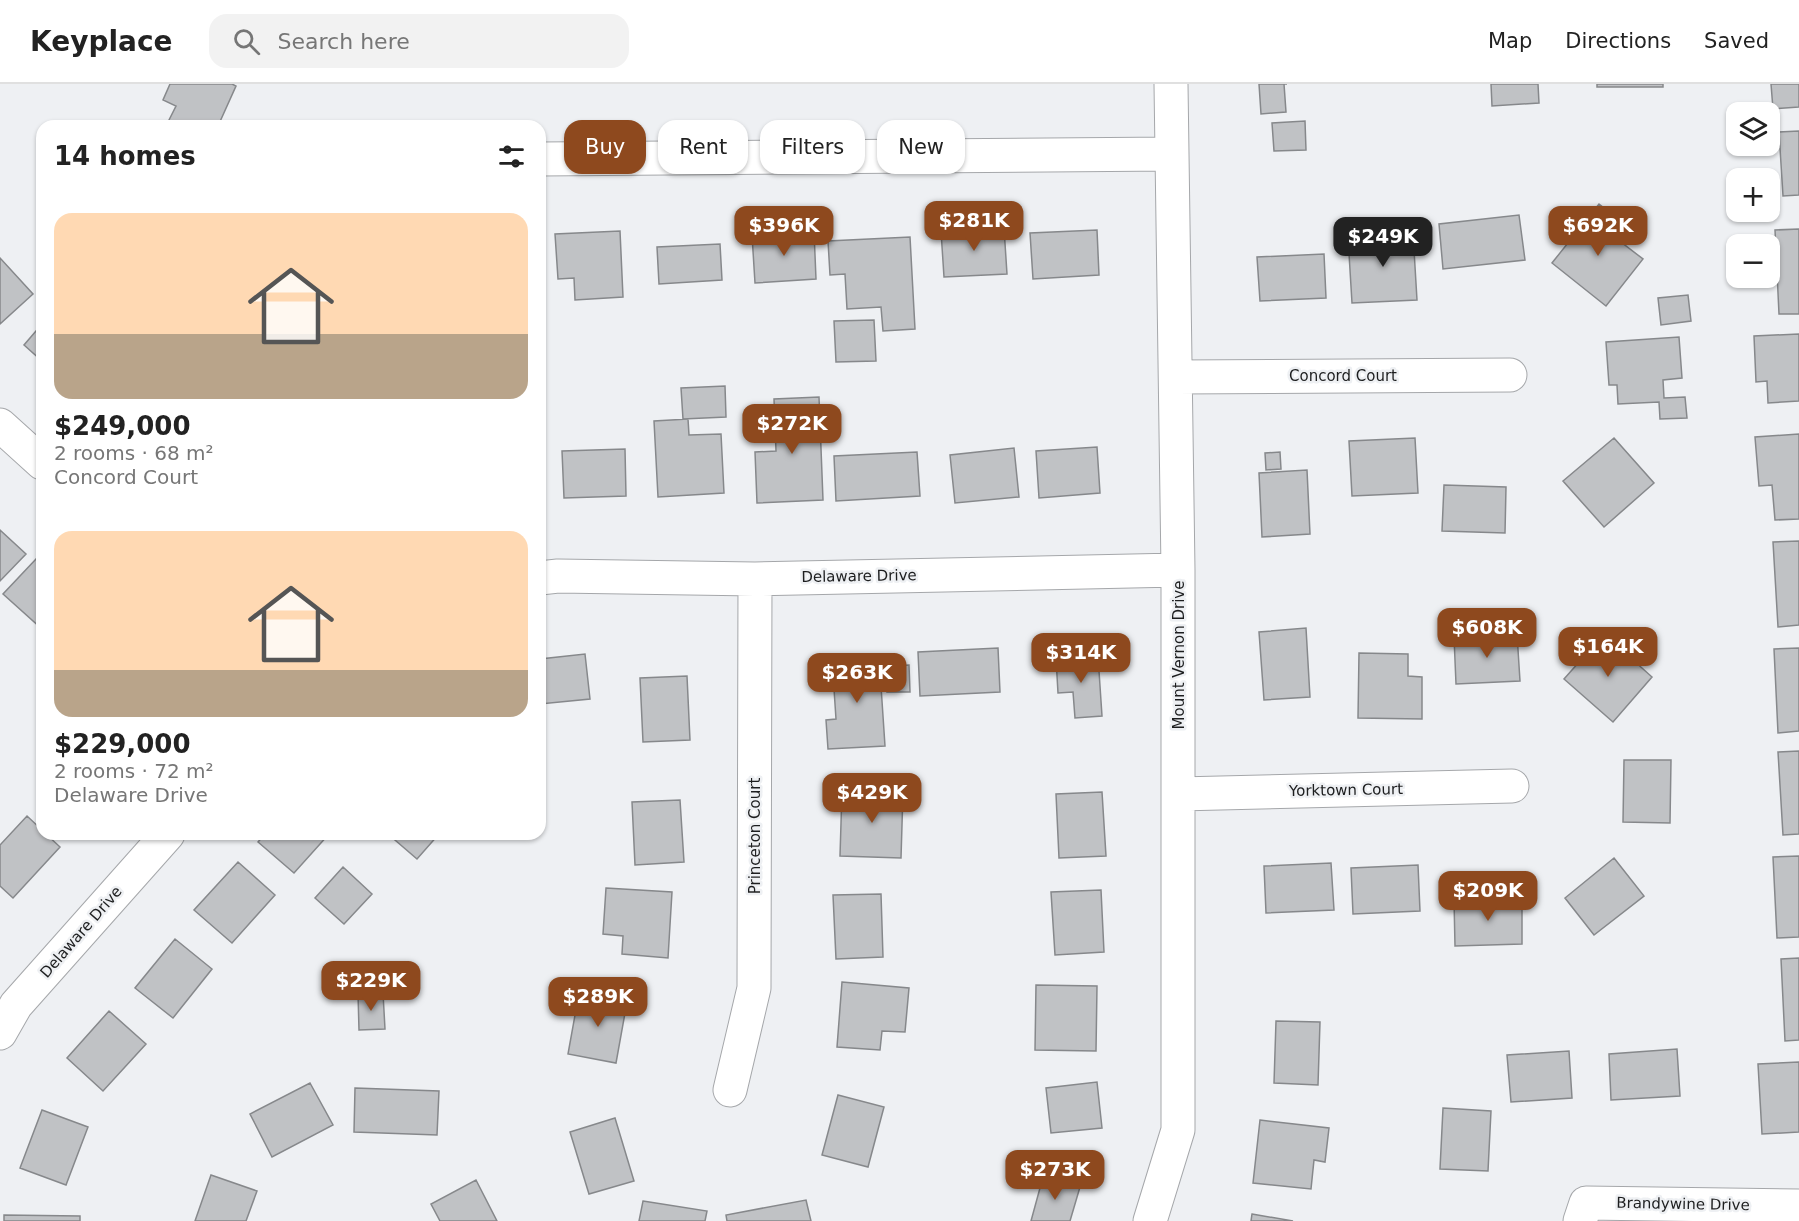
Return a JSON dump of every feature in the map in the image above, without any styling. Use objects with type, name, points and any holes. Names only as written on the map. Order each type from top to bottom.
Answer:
[{"type":"street","name":"Mount Vernon Drive","points":[[1150,1221],[1178,1130],[1178,570],[1171,84]]},
{"type":"street","points":[[546,159],[1171,154]]},
{"type":"street","name":"Concord Court","points":[[1176,377],[1510,375]]},
{"type":"street","points":[[0,425],[36,458]]},
{"type":"street","name":"Delaware Drive","points":[[546,577],[755,579],[1178,570]]},
{"type":"street","name":"Princeton Court","points":[[730,1090],[754,988],[755,579]]},
{"type":"street","name":"Yorktown Court","points":[[1179,794],[1512,786]]},
{"type":"street","name":"Delaware Drive","points":[[5,1009],[162,840]]},
{"type":"street","name":"Brandywine Drive","points":[[1580,1221],[1586,1203],[1799,1206]]},
{"type":"building","points":[[170,84],[232,84],[236,86],[221,120],[169,120],[176,106],[163,100]]},
{"type":"building","points":[[1259,84],[1284,84],[1286,112],[1261,114]]},
{"type":"building","points":[[1491,84],[1538,84],[1539,103],[1492,106]]},
{"type":"building","points":[[1597,84],[1663,84],[1663,87],[1597,87]]},
{"type":"building","points":[[1771,84],[1799,84],[1799,107],[1780,108],[1780,102],[1772,102]]},
{"type":"building","points":[[1305,121],[1306,150],[1274,151],[1272,123]]},
{"type":"building","points":[[1799,131],[1799,195],[1783,196],[1780,132]]},
{"type":"building","points":[[1599,204],[1618,219],[1608,232],[1643,259],[1606,306],[1552,263]]},
{"type":"building","points":[[1519,215],[1525,260],[1443,269],[1439,224]]},
{"type":"building","points":[[1004,228],[1007,274],[944,277],[941,231]]},
{"type":"building","points":[[1799,229],[1799,314],[1779,314],[1780,234],[1775,234],[1775,230]]},
{"type":"building","points":[[1097,230],[1099,275],[1033,279],[1030,233]]},
{"type":"building","points":[[620,231],[623,297],[575,300],[574,278],[558,279],[555,234]]},
{"type":"building","points":[[814,231],[816,279],[755,283],[752,235]]},
{"type":"building","points":[[1413,233],[1417,300],[1352,303],[1348,237]]},
{"type":"building","points":[[910,237],[915,329],[883,331],[881,307],[847,309],[845,274],[830,275],[828,241]]},
{"type":"building","points":[[720,244],[722,280],[659,284],[657,247]]},
{"type":"building","points":[[1324,254],[1326,298],[1260,301],[1257,257]]},
{"type":"building","points":[[0,258],[33,294],[0,324]]},
{"type":"building","points":[[1688,295],[1691,321],[1661,325],[1658,298]]},
{"type":"building","points":[[874,320],[876,361],[836,362],[834,321]]},
{"type":"building","points":[[36,331],[36,356],[24,345]]},
{"type":"building","points":[[1799,334],[1799,401],[1768,403],[1767,381],[1756,382],[1754,336]]},
{"type":"building","points":[[1679,337],[1682,378],[1663,380],[1664,398],[1685,397],[1687,418],[1660,419],[1659,402],[1618,404],[1617,385],[1609,385],[1606,342]]},
{"type":"building","points":[[725,386],[726,417],[683,419],[681,388]]},
{"type":"building","points":[[819,397],[823,500],[757,503],[755,452],[776,451],[774,399]]},
{"type":"building","points":[[688,419],[689,435],[721,434],[724,493],[658,497],[654,421]]},
{"type":"building","points":[[1799,434],[1799,519],[1775,520],[1772,485],[1759,486],[1755,437]]},
{"type":"building","points":[[1415,438],[1418,493],[1352,496],[1349,441]]},
{"type":"building","points":[[1614,438],[1654,483],[1604,527],[1563,481]]},
{"type":"building","points":[[1097,447],[1100,493],[1039,498],[1036,451]]},
{"type":"building","points":[[1014,448],[1019,497],[955,503],[950,455]]},
{"type":"building","points":[[625,449],[626,496],[564,498],[562,451]]},
{"type":"building","points":[[917,452],[920,496],[836,501],[834,456]]},
{"type":"building","points":[[1280,452],[1281,469],[1266,470],[1265,453]]},
{"type":"building","points":[[1307,470],[1310,534],[1262,537],[1259,473]]},
{"type":"building","points":[[1444,485],[1506,487],[1505,533],[1442,531]]},
{"type":"building","points":[[0,530],[26,554],[0,581]]},
{"type":"building","points":[[1799,541],[1799,625],[1778,627],[1773,542]]},
{"type":"building","points":[[36,559],[36,624],[3,594]]},
{"type":"building","points":[[1306,628],[1310,697],[1264,700],[1259,632]]},
{"type":"building","points":[[1517,634],[1520,681],[1456,684],[1454,637]]},
{"type":"building","points":[[1604,634],[1652,677],[1613,722],[1564,679]]},
{"type":"building","points":[[998,648],[1000,692],[920,696],[918,652]]},
{"type":"building","points":[[1799,648],[1799,731],[1778,733],[1774,649]]},
{"type":"building","points":[[1359,653],[1408,654],[1408,676],[1422,677],[1422,719],[1358,718]]},
{"type":"building","points":[[585,654],[590,699],[546,703],[546,658]]},
{"type":"building","points":[[879,656],[885,746],[828,749],[826,720],[836,719],[832,659]]},
{"type":"building","points":[[1098,656],[1102,716],[1075,718],[1073,692],[1058,693],[1056,658]]},
{"type":"building","points":[[909,665],[910,692],[887,692],[886,666]]},
{"type":"building","points":[[687,676],[690,740],[643,742],[640,678]]},
{"type":"building","points":[[1799,751],[1799,834],[1783,835],[1778,752]]},
{"type":"building","points":[[1624,760],[1671,760],[1670,823],[1623,822]]},
{"type":"building","points":[[842,791],[903,792],[901,858],[840,856]]},
{"type":"building","points":[[1102,792],[1106,856],[1059,858],[1056,794]]},
{"type":"building","points":[[680,800],[684,862],[635,865],[632,802]]},
{"type":"building","points":[[27,816],[36,824],[36,840],[52,840],[60,847],[13,898],[0,886],[0,845]]},
{"type":"building","points":[[260,840],[324,840],[294,873],[258,842]]},
{"type":"building","points":[[395,840],[434,840],[417,859]]},
{"type":"building","points":[[1799,856],[1799,937],[1777,938],[1773,857]]},
{"type":"building","points":[[1614,858],[1644,896],[1594,935],[1565,898]]},
{"type":"building","points":[[238,862],[275,895],[232,943],[194,910]]},
{"type":"building","points":[[1331,863],[1334,910],[1266,913],[1264,866]]},
{"type":"building","points":[[1418,865],[1420,911],[1353,914],[1351,868]]},
{"type":"building","points":[[343,867],[372,894],[344,924],[315,898]]},
{"type":"building","points":[[606,888],[672,892],[668,958],[622,954],[623,936],[603,934]]},
{"type":"building","points":[[1101,890],[1104,952],[1055,955],[1051,892]]},
{"type":"building","points":[[881,894],[883,957],[836,959],[833,895]]},
{"type":"building","points":[[1522,898],[1522,944],[1455,946],[1454,900]]},
{"type":"building","points":[[175,939],[212,969],[173,1018],[135,988]]},
{"type":"building","points":[[1799,958],[1799,1040],[1785,1041],[1781,959]]},
{"type":"building","points":[[842,982],[909,988],[905,1032],[882,1031],[880,1050],[837,1047]]},
{"type":"building","points":[[1036,985],[1097,986],[1096,1051],[1035,1050]]},
{"type":"building","points":[[383,993],[385,1029],[359,1030],[358,994]]},
{"type":"building","points":[[579,993],[627,1002],[616,1063],[568,1054]]},
{"type":"building","points":[[109,1011],[146,1044],[103,1091],[67,1058]]},
{"type":"building","points":[[1276,1021],[1320,1022],[1318,1085],[1274,1083]]},
{"type":"building","points":[[1677,1049],[1680,1096],[1611,1100],[1609,1054]]},
{"type":"building","points":[[1569,1051],[1572,1098],[1511,1102],[1507,1055]]},
{"type":"building","points":[[1799,1062],[1799,1132],[1762,1134],[1758,1064]]},
{"type":"building","points":[[1097,1082],[1102,1128],[1051,1133],[1046,1088]]},
{"type":"building","points":[[310,1083],[333,1125],[272,1157],[250,1114]]},
{"type":"building","points":[[355,1088],[439,1091],[437,1135],[354,1132]]},
{"type":"building","points":[[838,1095],[884,1107],[868,1167],[822,1155]]},
{"type":"building","points":[[1443,1108],[1491,1111],[1488,1171],[1440,1169]]},
{"type":"building","points":[[42,1110],[88,1127],[66,1185],[20,1168]]},
{"type":"building","points":[[615,1118],[634,1181],[589,1194],[570,1132]]},
{"type":"building","points":[[1260,1120],[1329,1128],[1325,1162],[1314,1160],[1311,1189],[1253,1183]]},
{"type":"building","points":[[211,1175],[257,1191],[246,1221],[195,1221]]},
{"type":"building","points":[[1043,1177],[1080,1187],[1070,1221],[1031,1221]]},
{"type":"building","points":[[476,1180],[497,1221],[440,1221],[431,1204]]},
{"type":"building","points":[[806,1200],[811,1221],[727,1221],[726,1215]]},
{"type":"building","points":[[643,1201],[707,1211],[705,1221],[639,1221]]},
{"type":"building","points":[[1252,1214],[1293,1221],[1251,1221]]},
{"type":"building","points":[[4,1215],[80,1216],[80,1221],[4,1221]]}]
